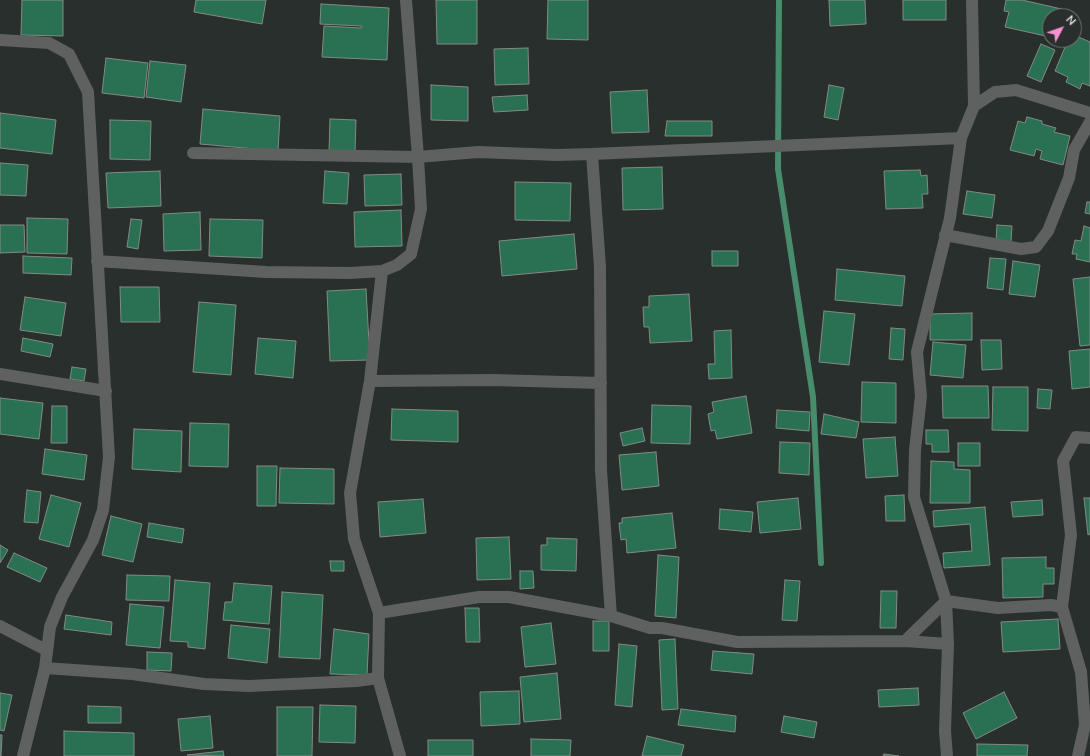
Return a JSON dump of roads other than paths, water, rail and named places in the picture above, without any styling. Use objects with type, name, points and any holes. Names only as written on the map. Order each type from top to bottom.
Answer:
[{"type":"street","points":[[97,261],[266,272],[350,273],[382,271],[397,265],[411,254],[421,209],[406,0]]},
{"type":"street","points":[[947,756],[944,731],[948,644],[946,601],[914,497],[915,450],[921,396],[917,352],[946,235],[961,138],[974,106],[972,0]]},
{"type":"street","points":[[0,40],[49,43],[69,54],[88,92],[106,391],[108,457],[103,510],[93,540],[62,598],[50,627],[45,668],[23,756]]},
{"type":"street","points":[[974,106],[995,92],[1016,90],[1090,113]]},
{"type":"street","points":[[946,235],[1021,249],[1036,247],[1048,230],[1069,178],[1074,150],[1090,122]]},
{"type":"street","points":[[193,153],[418,157],[478,152],[557,155],[961,138]]},
{"type":"street","points":[[592,154],[600,267],[603,506],[611,616]]},
{"type":"street","points":[[382,271],[370,381],[350,493],[354,538],[379,613],[378,678],[400,756]]},
{"type":"street","points":[[0,374],[106,391]]},
{"type":"street","points":[[370,381],[492,380],[601,383]]},
{"type":"street","points":[[1078,756],[1085,725],[1081,672],[1062,606],[1071,535],[1063,461],[1076,436],[1090,438]]},
{"type":"street","points":[[379,613],[479,597],[509,597],[611,616],[650,628],[662,628],[737,642],[905,641],[948,644]]},
{"type":"street","points":[[946,601],[998,608],[1051,605],[1062,606]]},
{"type":"street","points":[[905,641],[946,601]]},
{"type":"street","points":[[0,626],[46,650]]},
{"type":"street","points":[[45,668],[132,674],[204,684],[241,685],[356,681],[378,678]]},
{"type":"waterway","points":[[779,0],[778,169],[813,397],[821,563]]}]
